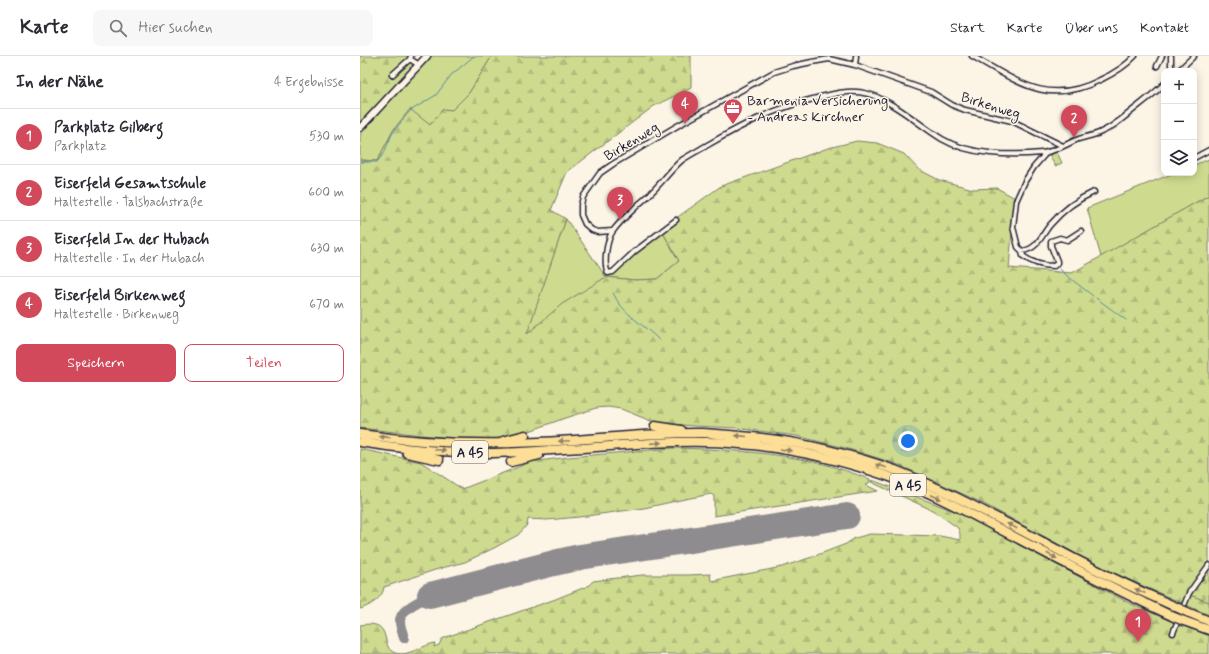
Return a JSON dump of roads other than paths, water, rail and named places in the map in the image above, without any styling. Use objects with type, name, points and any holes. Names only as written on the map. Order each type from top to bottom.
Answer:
[{"type":"highway","points":[[655,426],[701,433]]},
{"type":"highway","name":"A 45","points":[[360,434],[419,441],[490,444],[701,433],[738,435],[790,442],[862,460],[921,481],[977,507],[1114,579],[1209,621]]},
{"type":"highway","points":[[490,444],[525,435]]},
{"type":"highway","name":"A 45","points":[[360,442],[374,445],[418,449],[488,453],[666,442],[738,444],[790,450],[860,467],[891,478],[948,502],[1110,587],[1174,617],[1209,630]]},
{"type":"highway","points":[[374,445],[439,460]]},
{"type":"highway","points":[[511,462],[567,449]]},
{"type":"main road","points":[[360,128],[427,56]]},
{"type":"street","points":[[855,65],[856,56]]},
{"type":"street","points":[[972,56],[1021,84],[1036,89],[1067,92],[1080,89],[1110,75],[1129,63],[1135,56]]},
{"type":"street","points":[[1157,66],[1162,56]]},
{"type":"street","points":[[1171,56],[1171,68]]},
{"type":"street","points":[[1181,68],[1194,56]]},
{"type":"street","points":[[392,75],[410,58],[419,65]]},
{"type":"street","name":"Birkenweg","points":[[612,231],[604,232],[592,230],[583,221],[581,211],[583,197],[600,173],[747,86],[774,72],[793,66],[829,59],[855,65],[931,92],[952,105],[965,110],[1012,121],[1063,146]]},
{"type":"street","points":[[676,220],[634,252],[610,273],[608,273],[605,262],[612,231],[649,195],[677,164],[724,136],[765,115],[793,104],[838,93],[849,92],[867,94],[882,99],[941,138],[958,146],[976,150],[1010,154],[1047,152],[1080,138],[1100,133],[1108,129],[1161,87]]},
{"type":"street","points":[[1197,156],[1209,150]]},
{"type":"street","points":[[1047,152],[1034,167],[1025,181],[1016,201],[1013,227],[1018,247],[1022,251],[1023,256],[1030,261],[1041,265],[1054,266],[1057,261],[1052,250],[1051,241],[1060,238],[1067,240],[1081,231]]},
{"type":"street","points":[[1022,251],[1028,251],[1040,242],[1050,225],[1067,209],[1084,196],[1094,192]]},
{"type":"street","points":[[1174,633],[1189,593],[1199,577],[1209,566]]},
{"type":"waterway","points":[[360,162],[377,162],[384,153],[392,134],[410,111],[436,95],[452,74],[474,56]]},
{"type":"waterway","points":[[1057,266],[1093,296]]},
{"type":"waterway","points":[[613,293],[622,307],[660,341]]},
{"type":"waterway","points":[[1096,298],[1126,320]]},
{"type":"place","name":"Eiserfeld Birkenweg","points":[[685,124]]},
{"type":"place","name":"Barmenia Versicherung - Andreas Kirchner","points":[[733,125]]},
{"type":"place","name":"Eiserfeld Gesamtschule","points":[[1074,138]]},
{"type":"place","name":"Eiserfeld In der Hubach","points":[[620,220]]},
{"type":"place","name":"Parkplatz Gilberg","points":[[1138,642]]}]
